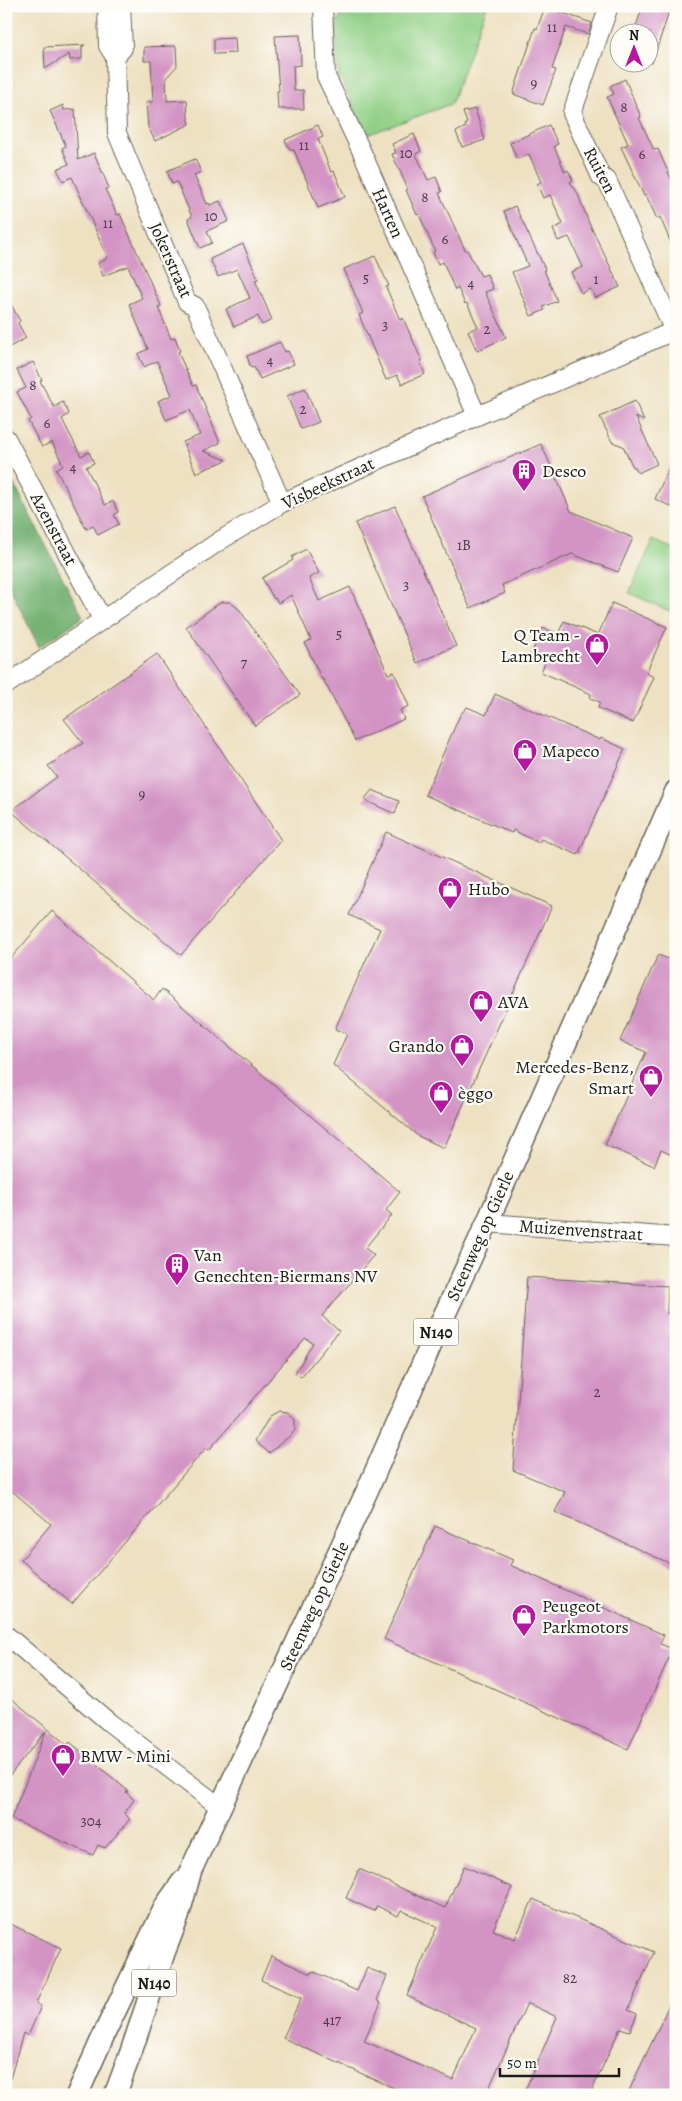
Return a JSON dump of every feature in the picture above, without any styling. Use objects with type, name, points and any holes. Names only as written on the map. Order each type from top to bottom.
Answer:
[{"type":"main road","name":"Steenweg op Gierle","points":[[115,2095],[178,1917],[191,1870],[363,1499],[487,1223],[676,791]]},
{"type":"main road","name":"Steenweg op Gierle","points":[[77,2095],[166,1905],[191,1870]]},
{"type":"street","points":[[107,6],[108,46],[115,57]]},
{"type":"street","name":"Jokerstraat","points":[[121,6],[123,48],[115,57],[117,133],[187,302],[195,306],[282,503]]},
{"type":"street","name":"Harten","points":[[323,6],[326,76],[361,150],[477,416]]},
{"type":"street","name":"Ruiten","points":[[608,6],[572,113],[601,177],[607,180],[675,330]]},
{"type":"street","name":"Visbeekstraat","points":[[6,684],[221,540],[282,503],[675,330]]},
{"type":"street","name":"Azenstraat","points":[[6,438],[102,619]]},
{"type":"street","name":"Muizenvenstraat","points":[[487,1223],[676,1237]]},
{"type":"street","points":[[6,1635],[110,1723],[220,1807]]},
{"type":"green space","points":[[6,6],[8,6],[12,37],[6,37]]},
{"type":"green space","points":[[345,6],[487,6],[451,104],[367,135],[339,76],[335,30]]},
{"type":"green space","points":[[6,469],[83,617],[39,647],[6,580]]},
{"type":"green space","points":[[653,540],[676,550],[676,614],[629,593]]},
{"type":"building","points":[[643,6],[671,6],[660,39],[660,22],[637,22]]},
{"type":"building","points":[[545,7],[592,23],[588,34],[566,27],[552,69],[556,70],[543,105],[513,94],[535,28],[537,29]]},
{"type":"building","points":[[300,35],[301,65],[293,66],[294,91],[303,90],[304,109],[278,109],[277,91],[279,91],[275,36]]},
{"type":"building","points":[[235,38],[236,53],[214,54],[214,39]]},
{"type":"building","points":[[85,45],[82,47],[82,59],[70,60],[69,54],[45,69],[44,47]]},
{"type":"building","points":[[176,46],[177,66],[166,78],[167,101],[187,100],[190,124],[155,141],[148,127],[146,102],[153,102],[151,61],[144,61],[144,47]]},
{"type":"building","points":[[625,79],[641,117],[639,118],[654,150],[658,149],[676,190],[676,255],[660,217],[657,219],[646,195],[644,196],[621,147],[628,144],[607,97],[614,94],[610,86]]},
{"type":"building","points":[[63,105],[64,110],[75,109],[78,160],[94,153],[109,188],[105,189],[117,215],[120,214],[161,306],[158,307],[171,339],[175,337],[180,351],[178,352],[193,386],[196,385],[220,443],[203,451],[227,460],[196,473],[183,442],[200,435],[190,410],[166,420],[158,401],[172,395],[157,361],[144,367],[138,354],[148,349],[129,304],[142,298],[128,266],[103,276],[98,263],[108,258],[72,177],[63,181],[57,169],[69,164],[62,148],[66,146],[50,111]]},
{"type":"building","points":[[475,109],[485,140],[462,147],[456,132],[466,127],[465,124],[467,123],[463,112]]},
{"type":"building","points":[[318,125],[323,137],[318,139],[331,172],[334,171],[345,197],[318,208],[294,150],[289,148],[285,140]]},
{"type":"building","points":[[549,125],[558,144],[554,146],[565,172],[568,170],[573,180],[570,182],[577,192],[589,223],[620,287],[595,298],[591,289],[581,293],[571,272],[583,267],[569,237],[558,241],[553,229],[563,224],[550,195],[543,198],[537,184],[541,182],[529,154],[517,159],[510,143]]},
{"type":"building","points":[[414,134],[421,151],[416,154],[428,180],[436,177],[442,192],[439,193],[465,250],[467,250],[481,276],[487,274],[493,289],[485,292],[506,337],[477,351],[468,331],[478,327],[458,288],[455,290],[443,262],[438,264],[433,252],[435,251],[419,214],[417,215],[406,190],[408,189],[392,154],[396,153],[392,144]]},
{"type":"building","points":[[195,159],[201,172],[194,175],[207,204],[209,203],[210,205],[220,201],[229,221],[207,231],[212,243],[200,248],[188,219],[192,217],[177,182],[172,184],[167,171]]},
{"type":"building","points":[[515,206],[545,269],[557,301],[543,307],[545,310],[531,316],[512,272],[528,266],[504,211]]},
{"type":"building","points":[[243,244],[258,279],[255,280],[272,320],[262,325],[258,316],[234,327],[226,309],[250,298],[237,269],[218,277],[210,259]]},
{"type":"building","points":[[375,256],[389,286],[386,287],[400,320],[403,318],[422,361],[420,362],[425,374],[402,384],[397,375],[386,380],[359,315],[363,313],[344,269]]},
{"type":"building","points":[[6,295],[20,321],[18,323],[26,338],[6,349]]},
{"type":"building","points":[[280,342],[285,352],[288,351],[294,364],[260,379],[254,367],[251,368],[247,356]]},
{"type":"building","points":[[33,362],[42,380],[40,381],[54,407],[63,402],[69,414],[62,419],[81,456],[89,452],[94,463],[86,467],[105,505],[113,501],[118,512],[114,515],[119,524],[98,535],[93,525],[86,529],[56,469],[63,465],[52,442],[42,447],[28,421],[31,419],[17,392],[26,388],[17,370]]},
{"type":"building","points":[[305,388],[319,422],[301,429],[287,396]]},
{"type":"building","points":[[635,401],[644,421],[636,417],[657,464],[638,473],[623,446],[612,442],[600,417]]},
{"type":"building","points":[[541,444],[571,511],[633,538],[618,572],[572,554],[502,585],[505,593],[470,608],[422,496]]},
{"type":"building","points":[[676,452],[676,509],[655,499]]},
{"type":"building","points":[[395,506],[456,646],[417,663],[355,523]]},
{"type":"building","points":[[306,549],[319,573],[309,578],[319,601],[350,587],[388,674],[394,672],[409,706],[400,710],[404,719],[355,741],[322,680],[305,643],[311,640],[291,595],[278,603],[262,578],[293,560],[292,557]]},
{"type":"building","points":[[221,602],[230,602],[239,609],[300,695],[255,726],[186,627]]},
{"type":"building","name":"Q Team - Lambrecht","points":[[612,603],[667,627],[646,673],[654,677],[633,723],[598,708],[600,702],[590,698],[591,694],[541,672],[546,661],[531,654],[543,628],[558,634],[564,621],[598,635]]},
{"type":"building","points":[[157,654],[281,840],[181,955],[11,811],[57,777],[48,766],[83,743],[64,719]]},
{"type":"building","name":"Mapeco","points":[[495,694],[625,749],[578,855],[541,839],[539,843],[513,830],[512,833],[425,795],[460,715],[467,707],[486,715]]},
{"type":"building","points":[[372,790],[399,801],[395,814],[364,800]]},
{"type":"building","points":[[386,832],[552,906],[444,1148],[418,1136],[333,1065],[347,1034],[335,1029],[380,929],[349,915]]},
{"type":"building","name":"Van Genechten-Biermans NV","points":[[52,911],[154,1000],[162,989],[400,1192],[386,1210],[392,1215],[365,1248],[374,1255],[322,1316],[339,1331],[301,1377],[295,1373],[313,1343],[305,1338],[209,1450],[206,1448],[72,1604],[21,1560],[51,1524],[6,1486],[6,964]]},
{"type":"building","name":"Mercedes-Benz, Smart","points":[[658,955],[676,962],[676,1157],[661,1150],[654,1166],[605,1145],[646,1052],[620,1041]]},
{"type":"building","points":[[527,1277],[668,1286],[667,1314],[676,1314],[676,1566],[555,1512],[565,1492],[513,1470]]},
{"type":"building","points":[[279,1411],[288,1412],[292,1416],[295,1420],[295,1430],[269,1453],[255,1441],[270,1416]]},
{"type":"building","name":"Peugeot Parkmotors","points":[[435,1526],[513,1560],[510,1565],[664,1635],[660,1644],[673,1649],[628,1749],[384,1639]]},
{"type":"building","name":"BMW - Mini","points":[[6,1694],[67,1745],[70,1742],[128,1791],[126,1792],[134,1800],[124,1813],[130,1819],[105,1848],[98,1845],[93,1855],[11,1819],[46,1731],[6,1780]]},
{"type":"building","points":[[464,1866],[512,1887],[493,1930],[515,1939],[533,1899],[654,1952],[628,2010],[637,2014],[630,2031],[620,2028],[590,2095],[523,2095],[557,2017],[527,2003],[486,2095],[409,2095],[283,2038],[301,1998],[261,1980],[271,1956],[311,1974],[312,1971],[357,1991],[367,1968],[387,1976],[377,2000],[381,2002],[364,2041],[453,2080],[476,2028],[407,1996],[437,1927],[401,1910],[398,1916],[377,1906],[374,1911],[346,1898],[359,1869],[445,1908]]},
{"type":"building","points":[[6,1922],[61,1948],[36,2003],[41,2006],[28,2036],[23,2033],[10,2079],[6,2078]]},
{"type":"building","points":[[676,1988],[676,2095],[627,2095],[660,2025]]},
{"type":"place","name":"Desco","points":[[524,492]]},
{"type":"place","name":"Q Team - Lambrecht","points":[[597,666]]},
{"type":"place","name":"Mapeco","points":[[525,772]]},
{"type":"place","name":"Hubo","points":[[450,910]]},
{"type":"place","name":"AVA","points":[[481,1023]]},
{"type":"place","name":"Grando","points":[[462,1067]]},
{"type":"place","name":"Mercedes-Benz, Smart","points":[[651,1098]]},
{"type":"place","name":"èggo","points":[[441,1114]]},
{"type":"place","name":"Van Genechten-Biermans NV","points":[[177,1286]]},
{"type":"place","name":"Peugeot Parkmotors","points":[[524,1637]]},
{"type":"place","name":"BMW - Mini","points":[[63,1777]]}]
